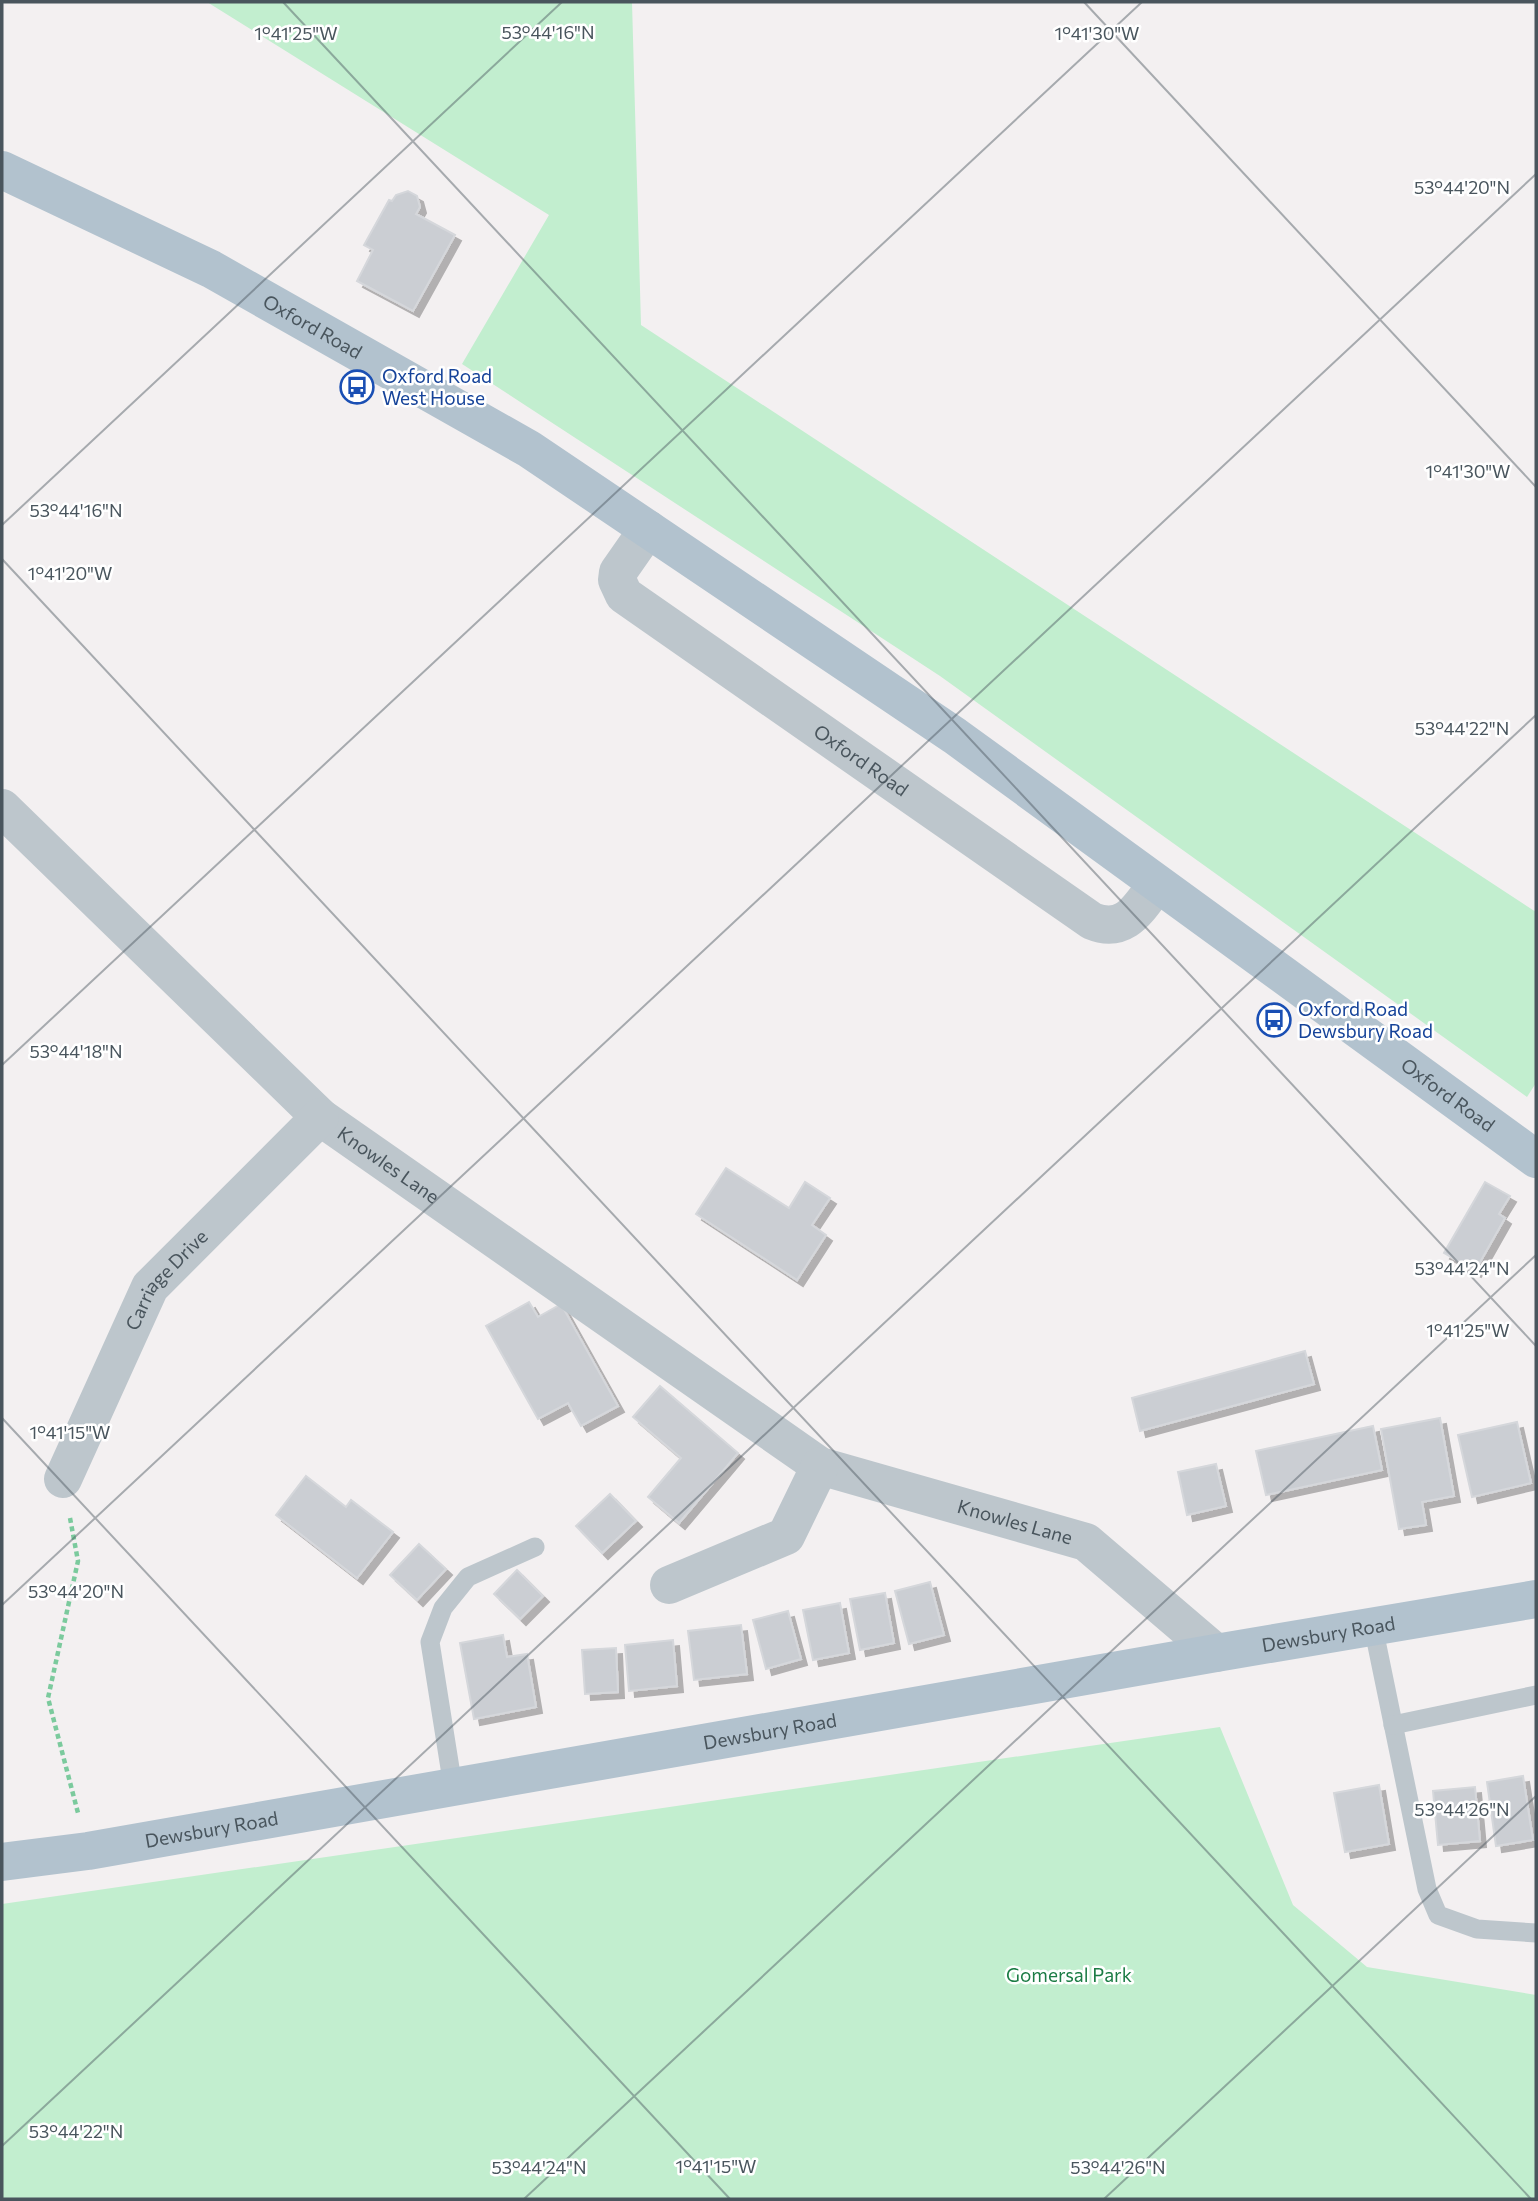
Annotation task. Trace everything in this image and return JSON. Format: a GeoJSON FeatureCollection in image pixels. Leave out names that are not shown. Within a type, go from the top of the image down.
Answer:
{"type":"FeatureCollection","features":[{"type":"Feature","properties":{"kind":"main road","name":"Oxford Road"},"geometry":{"type":"LineString","coordinates":[[2,170],[211,270],[529,449],[955,736],[1536,1159]]}},
{"type":"Feature","properties":{"kind":"main road","name":"Dewsbury Road"},"geometry":{"type":"LineString","coordinates":[[2,1863],[88,1851],[1536,1599]]}},
{"type":"Feature","properties":{"kind":"street","name":"Oxford Road"},"geometry":{"type":"LineString","coordinates":[[648,530],[618,572],[620,588],[629,599],[1092,921],[1102,925],[1122,923],[1130,918],[1157,884]]}},
{"type":"Feature","properties":{"kind":"street","name":"Knowles Lane"},"geometry":{"type":"LineString","coordinates":[[2,808],[320,1116],[820,1466],[1086,1542],[1216,1653]]}},
{"type":"Feature","properties":{"kind":"street","name":"Carriage Drive"},"geometry":{"type":"LineString","coordinates":[[63,1479],[150,1287],[320,1116]]}},
{"type":"Feature","properties":{"kind":"street"},"geometry":{"type":"LineString","coordinates":[[669,1585],[786,1536],[820,1466]]}},
{"type":"Feature","properties":{"kind":"lane"},"geometry":{"type":"LineString","coordinates":[[453,1787],[430,1642],[443,1608],[468,1577],[535,1548]]}},
{"type":"Feature","properties":{"kind":"lane"},"geometry":{"type":"LineString","coordinates":[[1373,1626],[1427,1889],[1438,1915],[1477,1929],[1536,1933]]}},
{"type":"Feature","properties":{"kind":"lane"},"geometry":{"type":"LineString","coordinates":[[1393,1725],[1536,1695]]}},
{"type":"Feature","properties":{"kind":"path"},"geometry":{"type":"LineString","coordinates":[[63,1479],[78,1561],[48,1698],[70,1782]]}},
{"type":"Feature","properties":{"kind":"green space"},"geometry":{"type":"Polygon","coordinates":[[[207,2],[632,2],[641,325],[1536,912],[1536,1083],[1527,1097],[940,676],[462,364],[549,215],[207,2]]]}},
{"type":"Feature","properties":{"kind":"green space","name":"Gomersal Park"},"geometry":{"type":"Polygon","coordinates":[[[1220,1727],[1293,1905],[1367,1967],[1536,1995],[1536,2199],[2,2199],[2,1904],[1220,1727]]]}},
{"type":"Feature","properties":{"kind":"building"},"geometry":{"type":"Polygon","coordinates":[[[408,191],[417,196],[420,207],[416,214],[455,235],[413,311],[357,281],[373,250],[364,245],[389,200],[392,201],[396,195],[408,191]]]}},
{"type":"Feature","properties":{"kind":"building"},"geometry":{"type":"Polygon","coordinates":[[[726,1168],[789,1208],[805,1182],[830,1198],[812,1225],[826,1235],[797,1280],[696,1214],[726,1168]]]}},
{"type":"Feature","properties":{"kind":"building"},"geometry":{"type":"Polygon","coordinates":[[[1485,1182],[1510,1196],[1499,1214],[1505,1218],[1475,1271],[1444,1253],[1485,1182]]]}},
{"type":"Feature","properties":{"kind":"building"},"geometry":{"type":"Polygon","coordinates":[[[529,1302],[538,1317],[561,1304],[618,1406],[581,1426],[568,1403],[538,1419],[486,1326],[529,1302]]]}},
{"type":"Feature","properties":{"kind":"building"},"geometry":{"type":"Polygon","coordinates":[[[1305,1351],[1314,1384],[1140,1431],[1132,1398],[1305,1351]]]}},
{"type":"Feature","properties":{"kind":"building"},"geometry":{"type":"Polygon","coordinates":[[[660,1386],[738,1453],[679,1523],[648,1497],[681,1458],[633,1417],[660,1386]]]}},
{"type":"Feature","properties":{"kind":"building"},"geometry":{"type":"Polygon","coordinates":[[[1440,1418],[1454,1496],[1422,1502],[1426,1525],[1399,1529],[1381,1429],[1440,1418]]]}},
{"type":"Feature","properties":{"kind":"building"},"geometry":{"type":"Polygon","coordinates":[[[1517,1422],[1531,1483],[1472,1497],[1458,1435],[1517,1422]]]}},
{"type":"Feature","properties":{"kind":"building"},"geometry":{"type":"Polygon","coordinates":[[[1373,1426],[1382,1470],[1266,1495],[1256,1451],[1373,1426]]]}},
{"type":"Feature","properties":{"kind":"building"},"geometry":{"type":"Polygon","coordinates":[[[1216,1464],[1226,1506],[1187,1515],[1178,1472],[1216,1464]]]}},
{"type":"Feature","properties":{"kind":"building"},"geometry":{"type":"Polygon","coordinates":[[[306,1476],[346,1507],[351,1500],[393,1532],[357,1578],[276,1515],[306,1476]]]}},
{"type":"Feature","properties":{"kind":"building"},"geometry":{"type":"Polygon","coordinates":[[[610,1494],[636,1521],[602,1553],[576,1526],[610,1494]]]}},
{"type":"Feature","properties":{"kind":"building"},"geometry":{"type":"Polygon","coordinates":[[[419,1544],[446,1569],[417,1600],[390,1575],[419,1544]]]}},
{"type":"Feature","properties":{"kind":"building"},"geometry":{"type":"Polygon","coordinates":[[[517,1570],[543,1596],[520,1619],[494,1594],[517,1570]]]}},
{"type":"Feature","properties":{"kind":"building"},"geometry":{"type":"Polygon","coordinates":[[[930,1582],[944,1635],[909,1644],[895,1591],[930,1582]]]}},
{"type":"Feature","properties":{"kind":"building"},"geometry":{"type":"Polygon","coordinates":[[[885,1593],[894,1643],[860,1650],[850,1599],[885,1593]]]}},
{"type":"Feature","properties":{"kind":"building"},"geometry":{"type":"Polygon","coordinates":[[[840,1603],[849,1653],[813,1660],[803,1610],[840,1603]]]}},
{"type":"Feature","properties":{"kind":"building"},"geometry":{"type":"Polygon","coordinates":[[[788,1611],[801,1659],[766,1669],[753,1620],[788,1611]]]}},
{"type":"Feature","properties":{"kind":"building"},"geometry":{"type":"Polygon","coordinates":[[[741,1625],[747,1674],[694,1680],[688,1631],[741,1625]]]}},
{"type":"Feature","properties":{"kind":"building"},"geometry":{"type":"Polygon","coordinates":[[[503,1635],[507,1657],[527,1654],[536,1707],[474,1719],[460,1643],[503,1635]]]}},
{"type":"Feature","properties":{"kind":"building"},"geometry":{"type":"Polygon","coordinates":[[[673,1640],[677,1686],[629,1691],[625,1645],[673,1640]]]}},
{"type":"Feature","properties":{"kind":"building"},"geometry":{"type":"Polygon","coordinates":[[[616,1648],[618,1692],[585,1694],[582,1650],[616,1648]]]}},
{"type":"Feature","properties":{"kind":"building"},"geometry":{"type":"Polygon","coordinates":[[[1523,1776],[1533,1840],[1496,1846],[1487,1782],[1523,1776]]]}},
{"type":"Feature","properties":{"kind":"building"},"geometry":{"type":"Polygon","coordinates":[[[1379,1785],[1389,1844],[1345,1852],[1334,1793],[1379,1785]]]}},
{"type":"Feature","properties":{"kind":"building"},"geometry":{"type":"Polygon","coordinates":[[[1475,1787],[1480,1841],[1438,1845],[1433,1791],[1475,1787]]]}},
{"type":"Feature","properties":{"kind":"place","name":"Oxford Road West House"},"geometry":{"type":"Point","coordinates":[357,387]}},
{"type":"Feature","properties":{"kind":"place","name":"Oxford Road Dewsbury Road"},"geometry":{"type":"Point","coordinates":[1274,1020]}}]}
